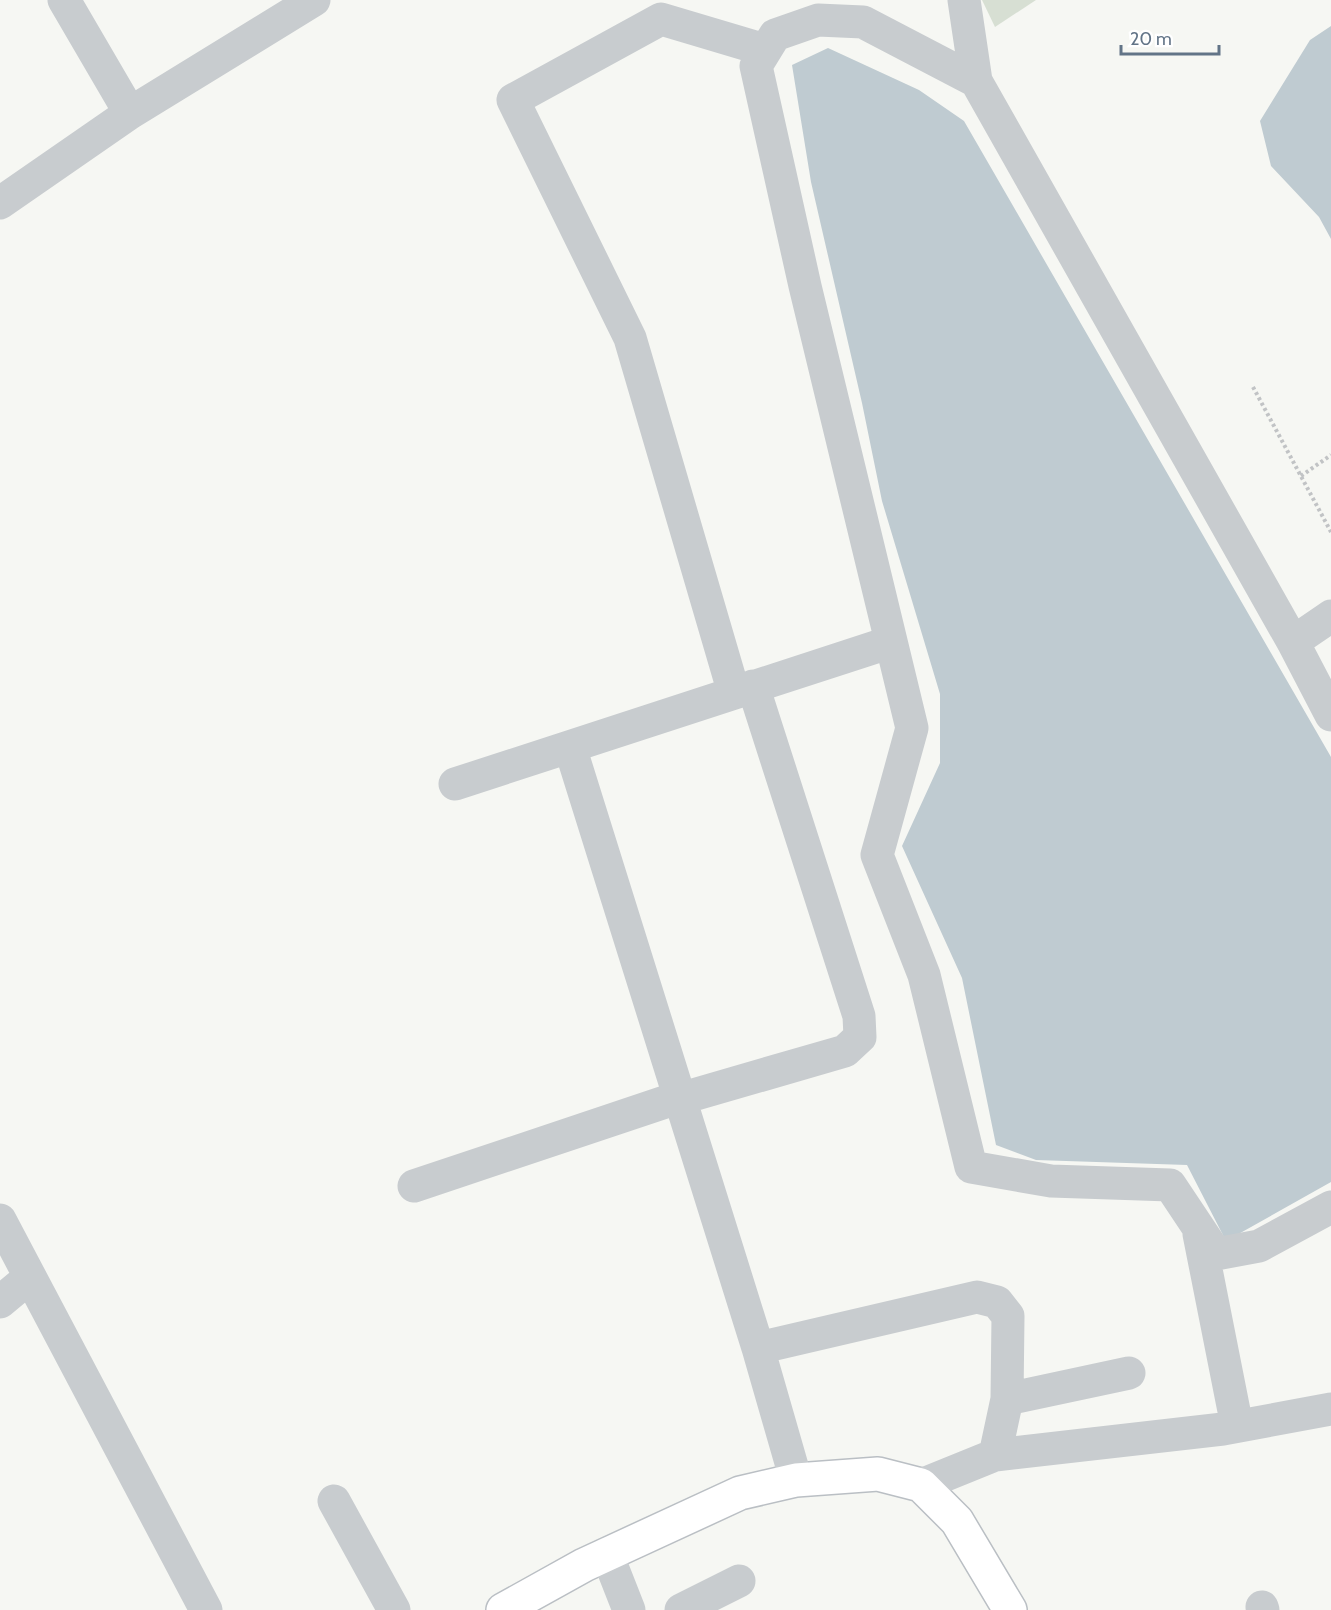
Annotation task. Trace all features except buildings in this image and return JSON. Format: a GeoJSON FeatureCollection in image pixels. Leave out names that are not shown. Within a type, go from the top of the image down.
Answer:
{"type":"FeatureCollection","features":[{"type":"Feature","properties":{"kind":"street"},"geometry":{"type":"LineString","coordinates":[[64,0],[130,113]]}},
{"type":"Feature","properties":{"kind":"street"},"geometry":{"type":"LineString","coordinates":[[964,0],[976,81],[1293,642],[1331,716]]}},
{"type":"Feature","properties":{"kind":"street"},"geometry":{"type":"LineString","coordinates":[[0,203],[130,113],[307,2]]}},
{"type":"Feature","properties":{"kind":"street"},"geometry":{"type":"LineString","coordinates":[[414,1186],[680,1096],[693,1095],[845,1051],[860,1037],[859,1016],[743,690],[630,338],[513,100],[661,19],[765,50]]}},
{"type":"Feature","properties":{"kind":"street"},"geometry":{"type":"LineString","coordinates":[[976,81],[863,22],[818,20],[775,35],[756,66],[805,286],[912,728],[878,855],[924,975],[970,1167],[1051,1181],[1170,1185],[1216,1254],[1259,1246],[1331,1207]]}},
{"type":"Feature","properties":{"kind":"street"},"geometry":{"type":"LineString","coordinates":[[1293,642],[1331,616]]}},
{"type":"Feature","properties":{"kind":"street"},"geometry":{"type":"LineString","coordinates":[[455,784],[891,642]]}},
{"type":"Feature","properties":{"kind":"street"},"geometry":{"type":"LineString","coordinates":[[570,747],[758,1348],[796,1480]]}},
{"type":"Feature","properties":{"kind":"street"},"geometry":{"type":"LineString","coordinates":[[0,1220],[206,1610]]}},
{"type":"Feature","properties":{"kind":"street"},"geometry":{"type":"LineString","coordinates":[[1198,1228],[1237,1426]]}},
{"type":"Feature","properties":{"kind":"street"},"geometry":{"type":"LineString","coordinates":[[0,1302],[30,1277]]}},
{"type":"Feature","properties":{"kind":"street"},"geometry":{"type":"LineString","coordinates":[[758,1348],[977,1298],[997,1302],[1008,1316],[1007,1399],[995,1455]]}},
{"type":"Feature","properties":{"kind":"street"},"geometry":{"type":"LineString","coordinates":[[1007,1399],[1129,1373]]}},
{"type":"Feature","properties":{"kind":"street"},"geometry":{"type":"LineString","coordinates":[[921,1485],[995,1455],[1237,1426],[1331,1408]]}},
{"type":"Feature","properties":{"kind":"street"},"geometry":{"type":"LineString","coordinates":[[503,1610],[584,1565],[740,1493],[796,1480],[878,1474],[921,1485],[957,1521],[1006,1607]]}},
{"type":"Feature","properties":{"kind":"street"},"geometry":{"type":"LineString","coordinates":[[334,1501],[394,1610]]}},
{"type":"Feature","properties":{"kind":"street"},"geometry":{"type":"LineString","coordinates":[[607,1554],[629,1610]]}},
{"type":"Feature","properties":{"kind":"street"},"geometry":{"type":"LineString","coordinates":[[681,1610],[739,1581]]}},
{"type":"Feature","properties":{"kind":"path"},"geometry":{"type":"LineString","coordinates":[[1253,387],[1331,532]]}},
{"type":"Feature","properties":{"kind":"path"},"geometry":{"type":"LineString","coordinates":[[1301,476],[1331,455]]}},
{"type":"Feature","properties":{"kind":"shaded area"},"geometry":{"type":"Polygon","coordinates":[[[982,0],[1036,0],[995,27],[982,0]]]}},
{"type":"Feature","properties":{"kind":"shaded area"},"geometry":{"type":"Polygon","coordinates":[[[1331,26],[1331,239],[1319,217],[1271,166],[1260,121],[1310,40],[1331,26]]]}},
{"type":"Feature","properties":{"kind":"shaded area"},"geometry":{"type":"Polygon","coordinates":[[[828,48],[919,90],[964,121],[1331,757],[1331,1182],[1226,1241],[1187,1165],[1036,1160],[996,1145],[962,978],[902,846],[940,763],[940,694],[882,501],[811,182],[792,65],[828,48]]]}}]}
